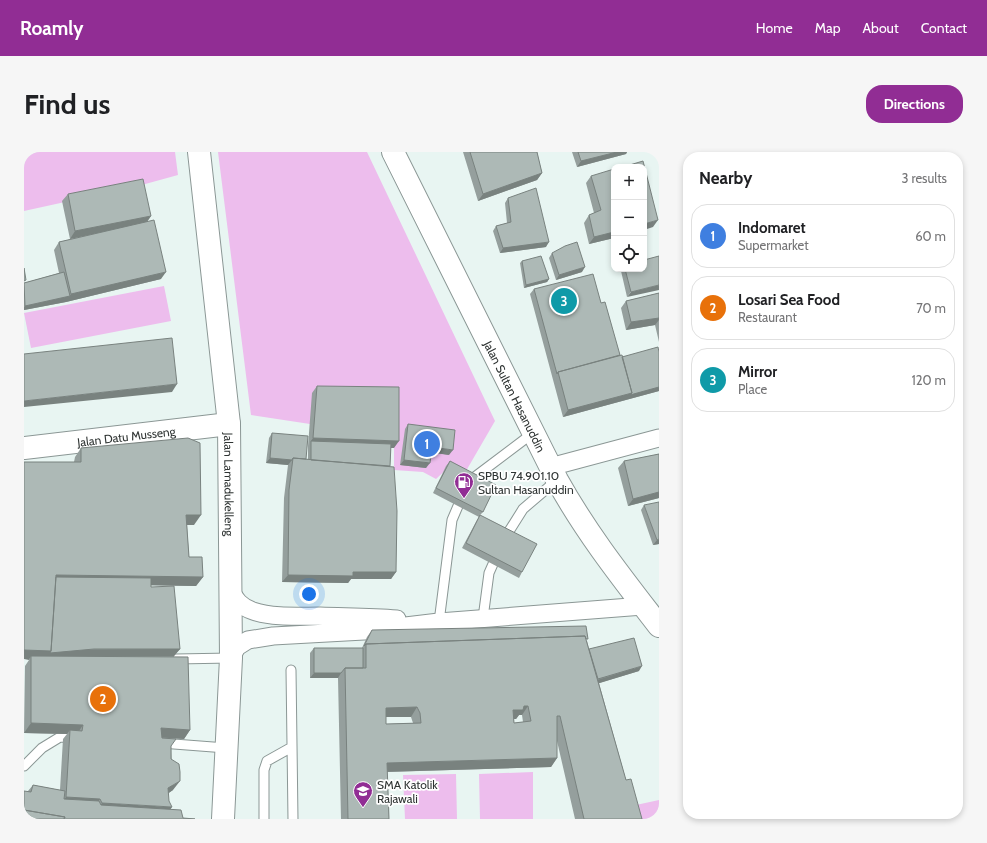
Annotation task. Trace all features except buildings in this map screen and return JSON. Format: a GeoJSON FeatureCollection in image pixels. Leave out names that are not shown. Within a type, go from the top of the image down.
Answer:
{"type":"FeatureCollection","features":[{"type":"Feature","properties":{"kind":"street","name":"Jalan Lamadukelleng"},"geometry":{"type":"LineString","coordinates":[[199,152],[229,424],[231,658],[223,819]]}},
{"type":"Feature","properties":{"kind":"street","name":"Jalan Sultan Hasanuddin"},"geometry":{"type":"LineString","coordinates":[[393,152],[554,474],[580,520],[614,569],[659,626]]}},
{"type":"Feature","properties":{"kind":"street","name":"Jalan Datu Musseng"},"geometry":{"type":"LineString","coordinates":[[24,448],[229,424]]}},
{"type":"Feature","properties":{"kind":"street"},"geometry":{"type":"LineString","coordinates":[[554,474],[659,438]]}},
{"type":"Feature","properties":{"kind":"street"},"geometry":{"type":"LineString","coordinates":[[230,588],[233,597],[237,602],[253,611],[261,613],[290,616],[363,617],[439,622]]}},
{"type":"Feature","properties":{"kind":"street"},"geometry":{"type":"LineString","coordinates":[[231,658],[237,647],[248,640],[273,636],[364,630],[483,618],[643,606]]}},
{"type":"Feature","properties":{"kind":"lane"},"geometry":{"type":"LineString","coordinates":[[472,479],[533,433]]}},
{"type":"Feature","properties":{"kind":"lane"},"geometry":{"type":"LineString","coordinates":[[506,536],[523,509],[554,474]]}},
{"type":"Feature","properties":{"kind":"lane"},"geometry":{"type":"LineString","coordinates":[[439,622],[452,520],[458,506]]}},
{"type":"Feature","properties":{"kind":"lane"},"geometry":{"type":"LineString","coordinates":[[483,618],[488,573],[493,564]]}},
{"type":"Feature","properties":{"kind":"lane"},"geometry":{"type":"LineString","coordinates":[[167,660],[231,658]]}},
{"type":"Feature","properties":{"kind":"lane"},"geometry":{"type":"LineString","coordinates":[[291,670],[292,819]]}},
{"type":"Feature","properties":{"kind":"lane"},"geometry":{"type":"LineString","coordinates":[[24,766],[42,748],[60,737],[84,738]]}},
{"type":"Feature","properties":{"kind":"lane"},"geometry":{"type":"LineString","coordinates":[[156,743],[226,748]]}},
{"type":"Feature","properties":{"kind":"lane"},"geometry":{"type":"LineString","coordinates":[[264,819],[264,770],[267,761],[292,747]]}},
{"type":"Feature","properties":{"kind":"shaded area"},"geometry":{"type":"Polygon","coordinates":[[[24,152],[175,152],[178,175],[138,186],[24,211],[24,152]]]}},
{"type":"Feature","properties":{"kind":"shaded area"},"geometry":{"type":"Polygon","coordinates":[[[218,152],[367,152],[495,421],[466,471],[451,465],[436,479],[423,472],[394,470],[394,395],[310,424],[251,415],[218,152]]]}},
{"type":"Feature","properties":{"kind":"shaded area"},"geometry":{"type":"Polygon","coordinates":[[[164,286],[171,321],[31,348],[24,313],[164,286]]]}},
{"type":"Feature","properties":{"kind":"shaded area"},"geometry":{"type":"Polygon","coordinates":[[[533,772],[533,819],[480,819],[479,774],[533,772]]]}},
{"type":"Feature","properties":{"kind":"shaded area"},"geometry":{"type":"Polygon","coordinates":[[[456,774],[457,819],[405,819],[403,775],[456,774]]]}},
{"type":"Feature","properties":{"kind":"shaded area"},"geometry":{"type":"Polygon","coordinates":[[[659,800],[659,819],[639,819],[636,805],[659,800]]]}},
{"type":"Feature","properties":{"kind":"place","name":"Mirror"},"geometry":{"type":"Point","coordinates":[564,301]}},
{"type":"Feature","properties":{"kind":"place","name":"Indomaret"},"geometry":{"type":"Point","coordinates":[427,444]}},
{"type":"Feature","properties":{"kind":"place","name":"SPBU 74.901.10 Sultan Hasanuddin"},"geometry":{"type":"Point","coordinates":[464,499]}},
{"type":"Feature","properties":{"kind":"place","name":"Losari Sea Food"},"geometry":{"type":"Point","coordinates":[103,699]}},
{"type":"Feature","properties":{"kind":"place","name":"SMA Katolik Rajawali"},"geometry":{"type":"Point","coordinates":[363,808]}}]}
